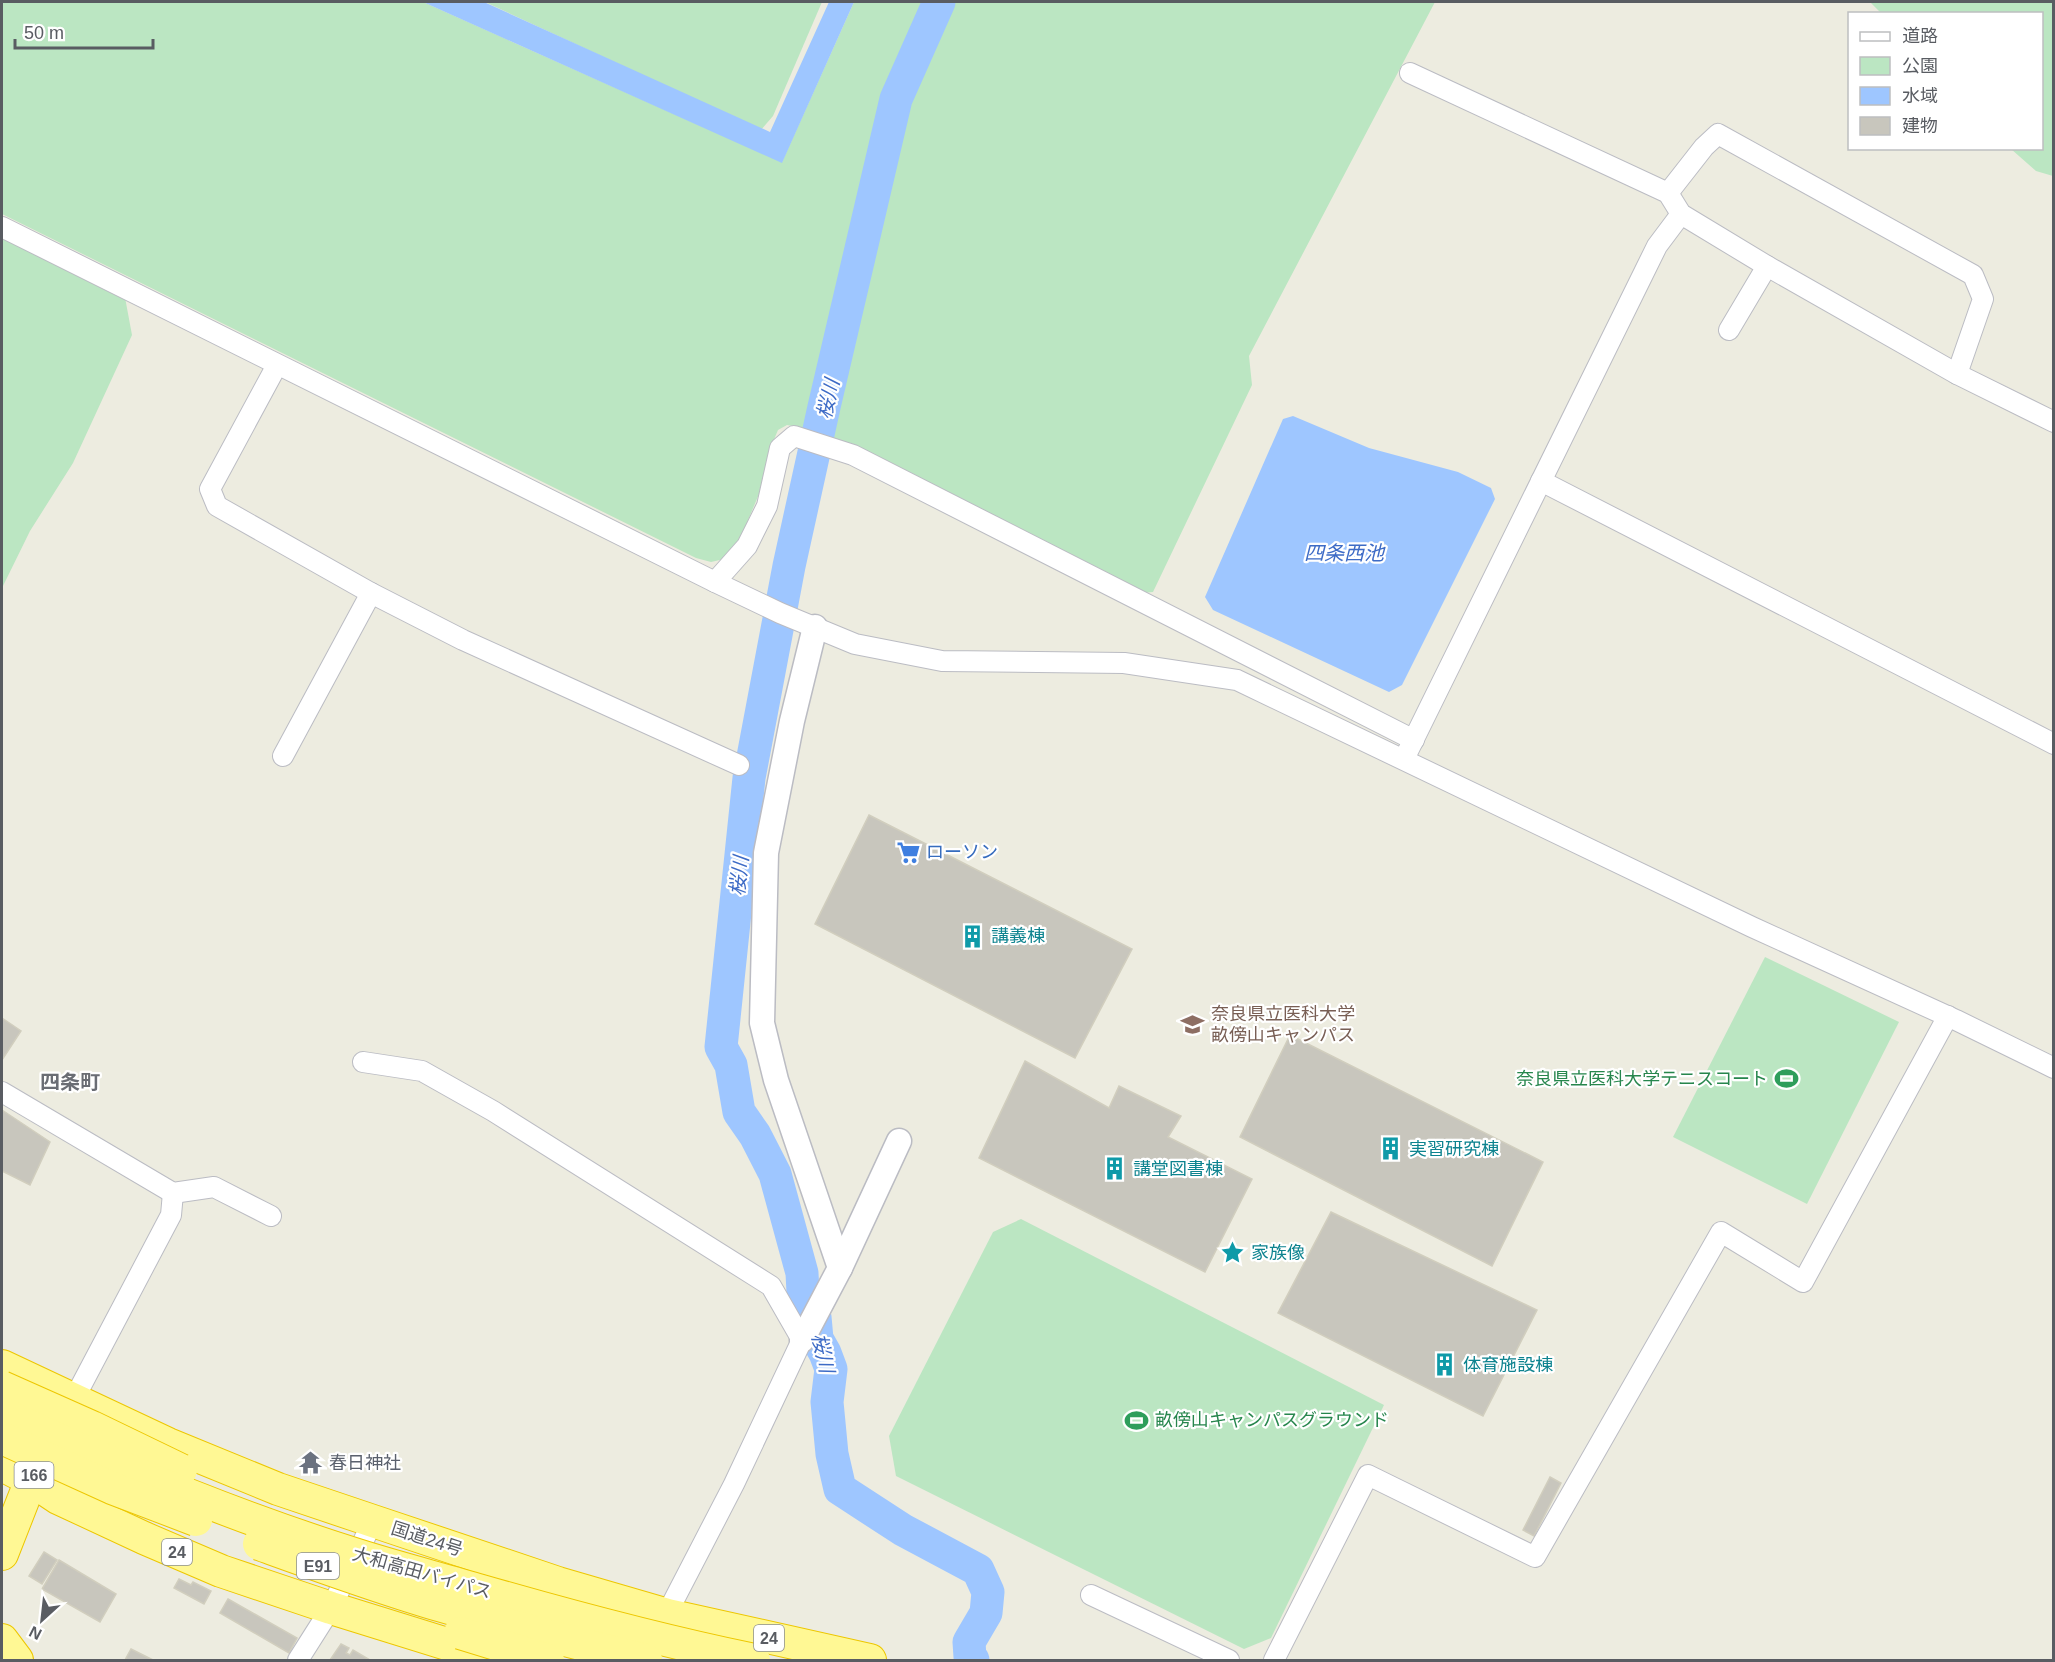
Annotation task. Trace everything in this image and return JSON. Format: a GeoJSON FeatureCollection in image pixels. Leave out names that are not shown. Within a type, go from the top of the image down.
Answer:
{"type":"FeatureCollection","features":[{"type":"Feature","properties":{"kind":"highway","name":"国道24号"},"geometry":{"type":"LineString","coordinates":[[2,1366],[190,1453],[278,1489],[558,1583],[668,1615],[870,1660]]}},
{"type":"Feature","properties":{"kind":"highway"},"geometry":{"type":"LineString","coordinates":[[2,1387],[195,1477],[308,1521],[436,1563],[601,1625]]}},
{"type":"Feature","properties":{"kind":"highway","name":"166"},"geometry":{"type":"LineString","coordinates":[[2,1554],[31,1480],[74,1399]]}},
{"type":"Feature","properties":{"kind":"highway","name":"大和高田バイパス"},"geometry":{"type":"LineString","coordinates":[[2,1413],[164,1485],[351,1553],[601,1625],[754,1660]]}},
{"type":"Feature","properties":{"kind":"highway","name":"大和高田バイパス"},"geometry":{"type":"LineString","coordinates":[[2,1438],[112,1488],[342,1574],[557,1639],[646,1660]]}},
{"type":"Feature","properties":{"kind":"highway"},"geometry":{"type":"LineString","coordinates":[[2,1465],[31,1480],[63,1490],[153,1528],[238,1560],[322,1597],[499,1660]]}},
{"type":"Feature","properties":{"kind":"highway"},"geometry":{"type":"LineString","coordinates":[[322,1597],[548,1660]]}},
{"type":"Feature","properties":{"kind":"highway"},"geometry":{"type":"LineString","coordinates":[[2,1640],[17,1660]]}},
{"type":"Feature","properties":{"kind":"street"},"geometry":{"type":"LineString","coordinates":[[1410,73],[1668,193],[1681,214],[1767,266],[1957,374],[2054,422]]}},
{"type":"Feature","properties":{"kind":"street"},"geometry":{"type":"LineString","coordinates":[[1668,193],[1704,147],[1718,134],[1973,276],[1983,298],[1957,374]]}},
{"type":"Feature","properties":{"kind":"street"},"geometry":{"type":"LineString","coordinates":[[1404,759],[1657,246],[1681,214]]}},
{"type":"Feature","properties":{"kind":"street"},"geometry":{"type":"LineString","coordinates":[[2,227],[715,582],[855,644],[942,661],[1124,663],[1237,680],[1752,927],[1948,1016],[2054,1068]]}},
{"type":"Feature","properties":{"kind":"street"},"geometry":{"type":"LineString","coordinates":[[1729,330],[1767,266]]}},
{"type":"Feature","properties":{"kind":"street"},"geometry":{"type":"LineString","coordinates":[[277,365],[210,489],[217,506],[370,593],[463,640],[739,765]]}},
{"type":"Feature","properties":{"kind":"street"},"geometry":{"type":"LineString","coordinates":[[715,582],[747,546],[767,506],[780,448],[794,436],[853,455],[1414,740]]}},
{"type":"Feature","properties":{"kind":"street"},"geometry":{"type":"LineString","coordinates":[[1541,481],[2054,744]]}},
{"type":"Feature","properties":{"kind":"street"},"geometry":{"type":"LineString","coordinates":[[283,756],[370,593]]}},
{"type":"Feature","properties":{"kind":"street"},"geometry":{"type":"LineString","coordinates":[[815,627],[792,722],[766,853],[762,1023],[776,1080],[840,1268]]}},
{"type":"Feature","properties":{"kind":"street"},"geometry":{"type":"LineString","coordinates":[[1274,1660],[1368,1475],[1535,1557],[1721,1232],[1803,1282],[1948,1016]]}},
{"type":"Feature","properties":{"kind":"street"},"geometry":{"type":"LineString","coordinates":[[363,1062],[422,1071],[493,1110],[771,1286],[802,1340]]}},
{"type":"Feature","properties":{"kind":"street"},"geometry":{"type":"LineString","coordinates":[[2,1092],[172,1193],[214,1187],[271,1216]]}},
{"type":"Feature","properties":{"kind":"street"},"geometry":{"type":"LineString","coordinates":[[638,1660],[668,1615],[734,1484],[802,1340],[840,1268],[899,1141]]}},
{"type":"Feature","properties":{"kind":"street"},"geometry":{"type":"LineString","coordinates":[[74,1399],[171,1215],[172,1193]]}},
{"type":"Feature","properties":{"kind":"street"},"geometry":{"type":"LineString","coordinates":[[298,1660],[322,1597],[373,1521]]}},
{"type":"Feature","properties":{"kind":"street"},"geometry":{"type":"LineString","coordinates":[[1091,1595],[1229,1660]]}},
{"type":"Feature","properties":{"kind":"green space"},"geometry":{"type":"Polygon","coordinates":[[[2,2],[423,2],[782,162],[854,2],[1435,2],[1249,356],[1252,385],[1153,592],[1142,593],[854,447],[787,425],[778,430],[770,449],[759,494],[734,548],[724,559],[711,562],[696,558],[2,214],[2,2]]]}},
{"type":"Feature","properties":{"kind":"green space"},"geometry":{"type":"Polygon","coordinates":[[[485,2],[822,2],[773,116],[761,130],[485,2]]]}},
{"type":"Feature","properties":{"kind":"green space"},"geometry":{"type":"Polygon","coordinates":[[[1870,2],[2053,2],[2053,176],[2036,171],[2012,150],[2043,150],[2043,12],[1880,12],[1870,2]]]}},
{"type":"Feature","properties":{"kind":"green space"},"geometry":{"type":"Polygon","coordinates":[[[2,223],[121,276],[132,335],[73,463],[30,531],[2,588],[2,223]]]}},
{"type":"Feature","properties":{"kind":"green space","name":"奈良県立医科大学テニスコート"},"geometry":{"type":"Polygon","coordinates":[[[1765,957],[1899,1022],[1807,1204],[1673,1137],[1765,957]]]}},
{"type":"Feature","properties":{"kind":"green space","name":"畝傍山キャンパスグラウンド"},"geometry":{"type":"Polygon","coordinates":[[[1021,1219],[1384,1405],[1271,1638],[1244,1649],[896,1476],[889,1436],[993,1232],[1021,1219]]]}},
{"type":"Feature","properties":{"kind":"water"},"geometry":{"type":"Polygon","coordinates":[[[423,2],[484,2],[770,132],[829,2],[854,2],[782,163],[423,2]]]}},
{"type":"Feature","properties":{"kind":"water","name":"四条西池"},"geometry":{"type":"Polygon","coordinates":[[[1293,416],[1369,448],[1458,472],[1491,488],[1495,499],[1402,685],[1389,692],[1213,610],[1205,597],[1283,419],[1293,416]]]}},
{"type":"Feature","properties":{"kind":"building","name":"講義棟"},"geometry":{"type":"Polygon","coordinates":[[[869,815],[1132,949],[1075,1058],[815,924],[869,815]]]}},
{"type":"Feature","properties":{"kind":"building"},"geometry":{"type":"Polygon","coordinates":[[[2,1018],[21,1031],[2,1060],[2,1018]]]}},
{"type":"Feature","properties":{"kind":"building","name":"実習研究棟"},"geometry":{"type":"Polygon","coordinates":[[[1290,1035],[1543,1162],[1492,1266],[1240,1137],[1290,1035]]]}},
{"type":"Feature","properties":{"kind":"building","name":"講堂図書棟"},"geometry":{"type":"Polygon","coordinates":[[[1025,1061],[1109,1108],[1119,1086],[1181,1116],[1168,1137],[1252,1179],[1205,1272],[979,1158],[1025,1061]]]}},
{"type":"Feature","properties":{"kind":"building"},"geometry":{"type":"Polygon","coordinates":[[[2,1110],[50,1142],[30,1185],[2,1171],[2,1110]]]}},
{"type":"Feature","properties":{"kind":"building","name":"体育施設棟"},"geometry":{"type":"Polygon","coordinates":[[[1331,1212],[1537,1310],[1483,1416],[1278,1313],[1331,1212]]]}},
{"type":"Feature","properties":{"kind":"building"},"geometry":{"type":"Polygon","coordinates":[[[1550,1477],[1561,1483],[1534,1536],[1523,1530],[1550,1477]]]}},
{"type":"Feature","properties":{"kind":"building"},"geometry":{"type":"Polygon","coordinates":[[[44,1552],[57,1560],[42,1584],[29,1576],[44,1552]]]}},
{"type":"Feature","properties":{"kind":"building"},"geometry":{"type":"Polygon","coordinates":[[[59,1560],[116,1594],[100,1622],[42,1589],[59,1560]]]}},
{"type":"Feature","properties":{"kind":"building"},"geometry":{"type":"Polygon","coordinates":[[[179,1579],[191,1585],[193,1582],[211,1591],[204,1604],[174,1588],[179,1579]]]}},
{"type":"Feature","properties":{"kind":"building"},"geometry":{"type":"Polygon","coordinates":[[[228,1599],[297,1638],[289,1653],[220,1613],[228,1599]]]}},
{"type":"Feature","properties":{"kind":"building"},"geometry":{"type":"Polygon","coordinates":[[[341,1644],[349,1648],[346,1653],[350,1655],[353,1650],[370,1660],[330,1660],[341,1644]]]}},
{"type":"Feature","properties":{"kind":"building"},"geometry":{"type":"Polygon","coordinates":[[[131,1649],[153,1660],[125,1660],[131,1649]]]}},
{"type":"Feature","properties":{"kind":"waterway","name":"桜川"},"geometry":{"type":"LineString","coordinates":[[939,2],[896,99],[789,566],[749,778],[721,1047],[731,1065],[739,1112],[755,1135],[775,1174],[802,1273],[804,1312],[815,1317],[817,1339],[831,1369],[827,1402],[832,1454],[840,1489],[903,1530],[978,1570],[988,1592],[986,1613],[969,1642],[970,1657],[973,1660]]}},
{"type":"Feature","properties":{"kind":"place","name":"ローソン"},"geometry":{"type":"Point","coordinates":[908,852]}},
{"type":"Feature","properties":{"kind":"place","name":"講義棟"},"geometry":{"type":"Point","coordinates":[973,936]}},
{"type":"Feature","properties":{"kind":"place","name":"奈良県立医科大学 畝傍山キャンパス"},"geometry":{"type":"Point","coordinates":[1193,1024]}},
{"type":"Feature","properties":{"kind":"place","name":"奈良県立医科大学テニスコート"},"geometry":{"type":"Point","coordinates":[1786,1079]}},
{"type":"Feature","properties":{"kind":"place","name":"実習研究棟"},"geometry":{"type":"Point","coordinates":[1391,1149]}},
{"type":"Feature","properties":{"kind":"place","name":"講堂図書棟"},"geometry":{"type":"Point","coordinates":[1115,1169]}},
{"type":"Feature","properties":{"kind":"place","name":"家族像"},"geometry":{"type":"Point","coordinates":[1233,1253]}},
{"type":"Feature","properties":{"kind":"place","name":"体育施設棟"},"geometry":{"type":"Point","coordinates":[1445,1365]}},
{"type":"Feature","properties":{"kind":"place","name":"畝傍山キャンパスグラウンド"},"geometry":{"type":"Point","coordinates":[1137,1420]}},
{"type":"Feature","properties":{"kind":"place","name":"春日神社"},"geometry":{"type":"Point","coordinates":[311,1463]}},
{"type":"Feature","properties":{"kind":"district","name":"四条町"},"geometry":{"type":"Point","coordinates":[70,1082]}}]}
